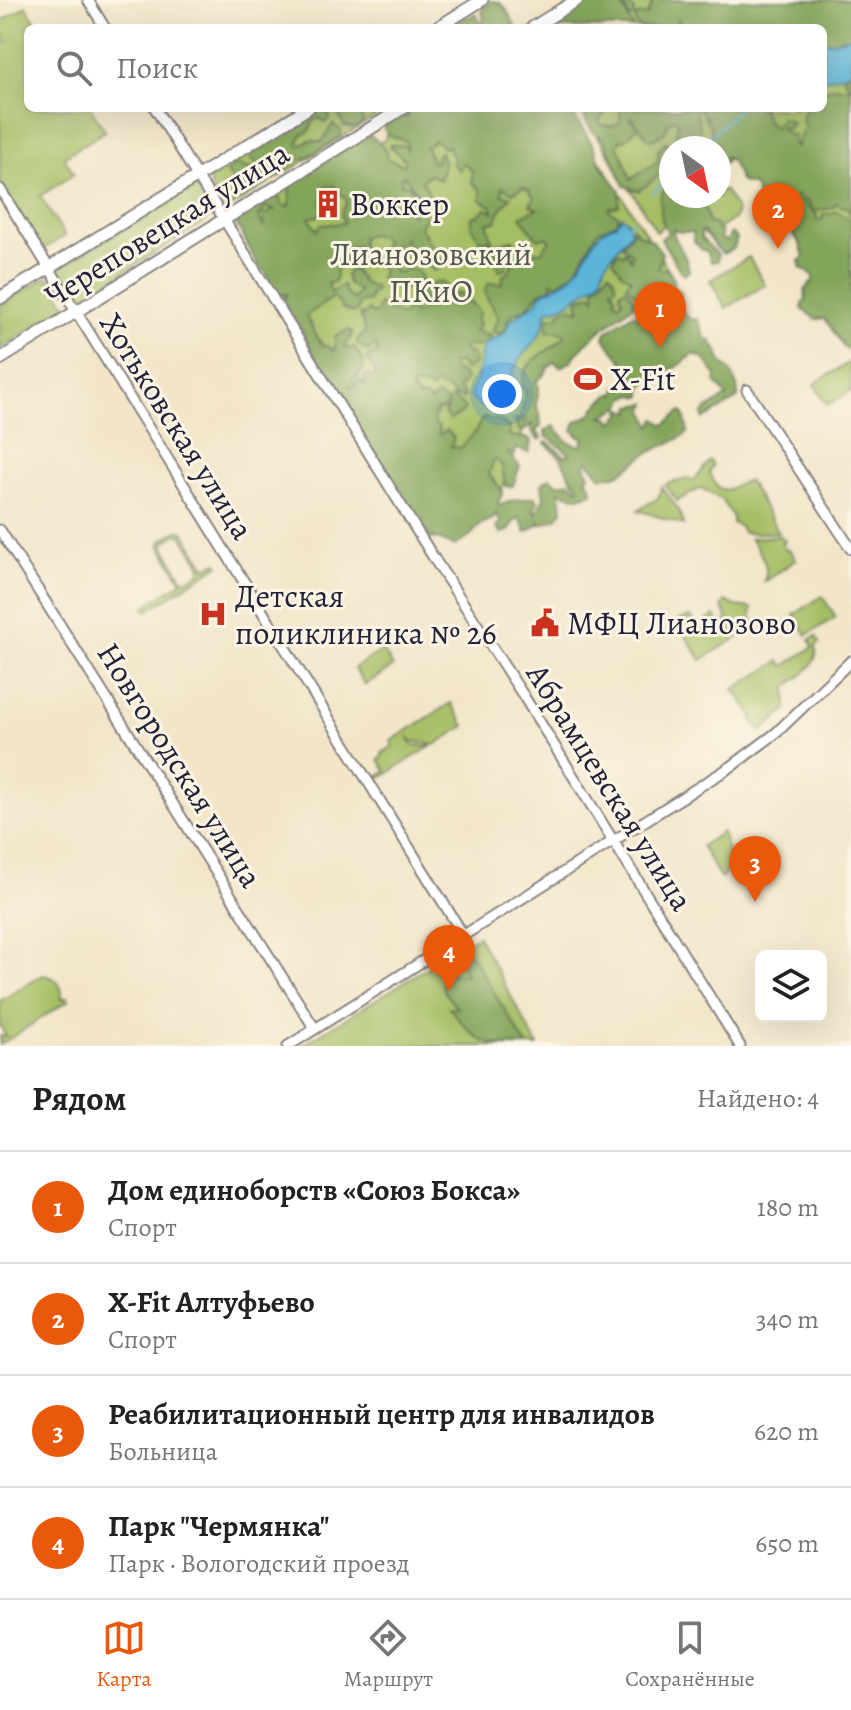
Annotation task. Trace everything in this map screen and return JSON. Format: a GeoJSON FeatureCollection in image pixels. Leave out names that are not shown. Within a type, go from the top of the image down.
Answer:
{"type":"FeatureCollection","features":[{"type":"Feature","properties":{"kind":"main road"},"geometry":{"type":"LineString","coordinates":[[443,24],[482,0]]}},
{"type":"Feature","properties":{"kind":"main road"},"geometry":{"type":"LineString","coordinates":[[538,24],[577,0]]}},
{"type":"Feature","properties":{"kind":"main road","name":"Череповецкая улица"},"geometry":{"type":"LineString","coordinates":[[0,298],[302,112]]}},
{"type":"Feature","properties":{"kind":"main road","name":"Череповецкая улица"},"geometry":{"type":"LineString","coordinates":[[0,359],[397,112]]}},
{"type":"Feature","properties":{"kind":"street"},"geometry":{"type":"LineString","coordinates":[[88,0],[103,24]]}},
{"type":"Feature","properties":{"kind":"street","name":"Абрамцевская улица"},"geometry":{"type":"LineString","coordinates":[[158,112],[740,1046]]}},
{"type":"Feature","properties":{"kind":"street","name":"Хотьковская улица"},"geometry":{"type":"LineString","coordinates":[[0,189],[464,936]]}},
{"type":"Feature","properties":{"kind":"street"},"geometry":{"type":"LineString","coordinates":[[747,390],[851,549]]}},
{"type":"Feature","properties":{"kind":"street","name":"Новгородская улица"},"geometry":{"type":"LineString","coordinates":[[0,530],[315,1029]]}},
{"type":"Feature","properties":{"kind":"street"},"geometry":{"type":"LineString","coordinates":[[288,1046],[759,747],[851,661]]}},
{"type":"Feature","properties":{"kind":"green space"},"geometry":{"type":"Polygon","coordinates":[[[588,0],[851,0],[851,342],[805,252],[741,151],[731,157],[731,136],[659,136],[659,208],[678,208],[657,232],[582,112],[827,112],[827,24],[549,24],[588,0]]]}},
{"type":"Feature","properties":{"kind":"green space"},"geometry":{"type":"Polygon","coordinates":[[[592,0],[635,0],[630,2],[634,18],[630,17],[623,4],[632,24],[553,24],[551,20],[574,3],[583,4],[592,0]]]}},
{"type":"Feature","properties":{"kind":"green space"},"geometry":{"type":"Polygon","coordinates":[[[649,0],[851,0],[851,50],[827,47],[827,24],[680,24],[678,20],[678,24],[637,24],[637,16],[647,15],[652,4],[649,0]]]}},
{"type":"Feature","properties":{"kind":"green space"},"geometry":{"type":"Polygon","coordinates":[[[491,1],[496,2],[504,6],[514,24],[449,24],[476,14],[480,22],[484,22],[482,10],[491,1]]]}},
{"type":"Feature","properties":{"kind":"green space"},"geometry":{"type":"Polygon","coordinates":[[[26,6],[37,24],[24,24],[24,112],[93,112],[105,131],[64,157],[74,174],[40,196],[65,236],[42,250],[0,183],[0,46],[7,41],[0,31],[0,22],[26,6]]]}},
{"type":"Feature","properties":{"kind":"green space"},"geometry":{"type":"Polygon","coordinates":[[[851,70],[851,216],[847,207],[837,203],[832,208],[813,211],[808,202],[797,196],[785,208],[788,213],[776,213],[769,218],[762,209],[754,186],[741,182],[731,160],[731,136],[712,136],[702,112],[764,112],[769,124],[776,127],[781,118],[792,122],[788,129],[781,129],[794,135],[793,144],[797,147],[805,128],[801,117],[805,112],[827,112],[827,89],[850,88],[844,78],[845,73],[851,70]]]}},
{"type":"Feature","properties":{"kind":"green space"},"geometry":{"type":"Polygon","coordinates":[[[311,112],[383,112],[226,209],[213,193],[210,174],[311,112]]]}},
{"type":"Feature","properties":{"kind":"green space"},"geometry":{"type":"Polygon","coordinates":[[[316,112],[329,112],[330,119],[325,123],[320,118],[313,122],[310,131],[301,135],[299,146],[310,140],[322,142],[333,124],[341,130],[341,136],[304,159],[296,159],[277,178],[240,198],[236,184],[226,172],[236,164],[244,168],[253,167],[257,174],[255,180],[261,180],[259,164],[251,159],[251,152],[274,139],[280,131],[291,132],[292,125],[316,112]]]}},
{"type":"Feature","properties":{"kind":"green space"},"geometry":{"type":"Polygon","coordinates":[[[337,112],[357,112],[362,117],[363,123],[355,128],[344,126],[337,112]]]}},
{"type":"Feature","properties":{"kind":"green space","name":"Лианозовский ПКиО"},"geometry":{"type":"Polygon","coordinates":[[[409,112],[572,112],[594,147],[600,164],[620,190],[619,206],[609,208],[619,216],[616,223],[598,231],[575,272],[558,284],[552,282],[552,288],[540,292],[526,309],[514,313],[506,322],[508,326],[498,335],[492,330],[498,318],[485,289],[489,283],[502,284],[503,276],[512,264],[503,260],[506,268],[499,271],[495,257],[496,244],[513,240],[516,248],[541,252],[550,240],[545,237],[538,239],[521,216],[537,209],[530,205],[534,198],[523,187],[513,193],[503,187],[502,194],[511,197],[499,212],[496,222],[487,222],[493,243],[490,243],[488,239],[481,241],[471,227],[472,217],[486,208],[493,212],[491,206],[481,200],[481,191],[472,182],[472,171],[463,163],[459,170],[452,163],[454,158],[449,146],[444,148],[435,140],[426,147],[433,163],[440,152],[444,165],[440,180],[429,174],[422,181],[428,190],[428,197],[420,197],[402,176],[401,183],[409,185],[419,200],[411,204],[409,212],[412,215],[413,209],[419,207],[426,217],[420,227],[443,263],[436,270],[429,266],[417,266],[405,238],[394,247],[396,252],[406,255],[393,272],[416,270],[421,275],[420,281],[429,289],[441,281],[446,286],[434,295],[438,303],[446,290],[455,295],[459,292],[463,304],[465,299],[468,300],[480,313],[477,319],[479,325],[474,331],[479,331],[484,337],[487,333],[490,336],[489,342],[464,348],[472,354],[475,363],[465,370],[459,363],[451,363],[466,380],[458,388],[465,397],[455,397],[436,385],[430,390],[425,386],[412,386],[411,389],[418,397],[425,397],[430,402],[437,396],[448,402],[453,398],[465,408],[450,420],[444,414],[449,405],[444,410],[436,410],[437,414],[433,415],[439,435],[447,430],[454,438],[451,447],[460,448],[484,417],[509,427],[510,436],[531,441],[529,453],[515,448],[515,455],[507,453],[520,466],[513,486],[505,484],[502,466],[494,460],[489,474],[503,492],[499,506],[535,497],[538,501],[534,509],[536,513],[544,498],[542,483],[550,478],[558,484],[569,482],[578,489],[561,458],[545,443],[548,442],[565,456],[570,454],[546,436],[545,431],[554,426],[568,442],[581,446],[584,437],[579,437],[573,430],[576,422],[592,414],[602,400],[616,393],[618,386],[632,378],[631,372],[604,338],[606,332],[633,314],[647,316],[644,310],[659,295],[665,296],[667,291],[664,288],[653,297],[640,298],[626,284],[631,279],[622,273],[613,260],[617,252],[623,254],[625,251],[631,259],[632,254],[622,245],[633,227],[638,234],[652,240],[662,253],[658,269],[666,269],[672,275],[674,288],[681,292],[681,309],[690,319],[698,319],[706,340],[711,341],[721,362],[734,377],[738,397],[704,419],[702,415],[705,411],[727,396],[715,382],[716,376],[704,358],[694,354],[642,387],[642,397],[632,395],[625,398],[622,406],[602,416],[609,417],[613,422],[622,414],[621,409],[631,412],[632,406],[647,403],[645,411],[651,426],[656,419],[665,425],[681,411],[688,432],[685,435],[650,452],[615,475],[600,476],[588,461],[585,465],[589,475],[586,480],[591,485],[592,493],[578,497],[559,492],[563,510],[556,519],[541,524],[539,521],[526,532],[520,518],[514,521],[509,531],[501,533],[496,528],[500,522],[496,513],[493,519],[481,524],[468,538],[454,546],[430,536],[412,515],[360,432],[347,405],[335,391],[283,300],[287,294],[277,294],[269,284],[267,274],[258,266],[235,220],[235,215],[254,203],[264,211],[259,217],[264,227],[264,215],[274,210],[265,207],[263,201],[273,192],[287,207],[290,205],[289,182],[310,174],[316,166],[370,135],[384,148],[387,159],[404,165],[404,159],[389,145],[404,145],[407,149],[407,141],[388,134],[382,121],[400,113],[407,118],[409,112]],[[333,186],[326,187],[321,203],[324,209],[318,216],[309,218],[317,230],[321,225],[344,223],[341,214],[347,201],[333,186]],[[372,234],[362,237],[363,251],[358,246],[351,247],[362,256],[362,262],[356,269],[339,256],[335,257],[335,282],[328,283],[331,293],[343,285],[347,295],[354,299],[359,291],[348,284],[346,275],[353,270],[365,284],[376,290],[369,301],[359,303],[354,313],[343,309],[332,298],[306,316],[322,345],[330,347],[332,351],[335,350],[335,336],[348,330],[352,332],[344,346],[348,349],[354,347],[363,361],[364,370],[353,380],[350,388],[356,387],[355,383],[360,380],[365,385],[365,377],[369,375],[373,378],[376,373],[366,358],[378,353],[375,345],[368,351],[358,345],[357,340],[365,332],[360,314],[365,315],[368,310],[373,314],[379,304],[402,316],[408,309],[415,313],[428,308],[419,296],[396,281],[388,289],[385,288],[380,276],[383,272],[373,260],[385,243],[382,237],[372,234]]]}},
{"type":"Feature","properties":{"kind":"green space","name":"Лианозовский ПКиО"},"geometry":{"type":"Polygon","coordinates":[[[411,112],[570,112],[674,279],[530,372],[526,423],[499,498],[458,537],[430,539],[237,225],[240,217],[365,139],[378,143],[385,139],[389,126],[411,112]]]}},
{"type":"Feature","properties":{"kind":"green space"},"geometry":{"type":"Polygon","coordinates":[[[581,112],[606,112],[599,120],[602,125],[613,126],[620,122],[620,112],[696,112],[698,136],[675,136],[678,122],[674,119],[668,123],[665,133],[650,141],[631,116],[629,118],[637,128],[625,140],[620,140],[617,146],[631,179],[658,161],[659,149],[659,175],[639,191],[624,186],[604,139],[593,132],[581,112]]]}},
{"type":"Feature","properties":{"kind":"green space"},"geometry":{"type":"Polygon","coordinates":[[[195,187],[213,211],[212,217],[80,300],[74,299],[58,273],[59,268],[195,187]]]}},
{"type":"Feature","properties":{"kind":"green space"},"geometry":{"type":"Polygon","coordinates":[[[731,200],[737,210],[735,218],[711,234],[704,234],[688,210],[731,208],[731,200]]]}},
{"type":"Feature","properties":{"kind":"green space"},"geometry":{"type":"Polygon","coordinates":[[[796,201],[802,202],[817,215],[817,221],[822,220],[823,214],[836,211],[851,220],[851,352],[844,347],[825,319],[816,319],[802,309],[806,301],[805,290],[814,279],[812,274],[801,268],[799,261],[804,257],[800,243],[790,231],[794,221],[790,213],[796,201]]]}},
{"type":"Feature","properties":{"kind":"green space"},"geometry":{"type":"Polygon","coordinates":[[[661,208],[704,208],[708,223],[715,224],[721,239],[727,241],[731,233],[737,238],[734,248],[723,254],[703,231],[700,232],[702,239],[718,255],[718,261],[711,262],[707,251],[693,240],[693,232],[673,229],[688,265],[689,271],[685,274],[661,239],[668,233],[661,208]]]}},
{"type":"Feature","properties":{"kind":"green space"},"geometry":{"type":"Polygon","coordinates":[[[749,257],[765,285],[726,308],[710,280],[749,257]]]}},
{"type":"Feature","properties":{"kind":"green space"},"geometry":{"type":"Polygon","coordinates":[[[609,272],[615,279],[616,286],[612,289],[616,295],[615,301],[620,303],[620,292],[626,288],[634,300],[633,305],[590,340],[571,362],[560,367],[555,362],[536,382],[539,387],[536,405],[541,426],[536,431],[542,438],[538,440],[531,430],[532,424],[520,431],[515,421],[524,423],[527,419],[521,418],[526,369],[565,336],[564,333],[547,331],[548,317],[560,316],[559,312],[569,307],[580,310],[578,299],[592,294],[595,298],[595,288],[609,272]]]}},
{"type":"Feature","properties":{"kind":"green space"},"geometry":{"type":"Polygon","coordinates":[[[46,277],[66,305],[0,349],[0,306],[46,277]]]}},
{"type":"Feature","properties":{"kind":"green space"},"geometry":{"type":"Polygon","coordinates":[[[850,362],[851,391],[827,405],[814,384],[850,362]]]}},
{"type":"Feature","properties":{"kind":"green space"},"geometry":{"type":"Polygon","coordinates":[[[710,461],[713,465],[709,473],[718,488],[727,490],[748,480],[779,533],[744,533],[732,523],[733,517],[722,500],[701,488],[677,501],[665,485],[688,478],[691,481],[710,461]]]}},
{"type":"Feature","properties":{"kind":"green space"},"geometry":{"type":"Polygon","coordinates":[[[662,487],[679,511],[684,525],[638,510],[658,498],[662,487]]]}},
{"type":"Feature","properties":{"kind":"green space"},"geometry":{"type":"Polygon","coordinates":[[[179,530],[184,532],[206,568],[217,562],[219,565],[147,611],[144,607],[182,582],[160,545],[163,539],[179,530]],[[177,534],[164,546],[182,578],[188,580],[200,572],[201,566],[182,535],[177,534]]]}},
{"type":"Feature","properties":{"kind":"green space"},"geometry":{"type":"Polygon","coordinates":[[[781,536],[785,541],[782,544],[796,560],[763,583],[765,566],[750,538],[781,536]]]}},
{"type":"Feature","properties":{"kind":"green space"},"geometry":{"type":"Polygon","coordinates":[[[822,596],[836,617],[807,635],[794,615],[822,596]]]}},
{"type":"Feature","properties":{"kind":"green space"},"geometry":{"type":"Polygon","coordinates":[[[725,601],[752,608],[751,617],[757,626],[701,660],[676,621],[691,617],[701,632],[709,627],[706,621],[715,616],[720,624],[728,619],[722,607],[725,601]]]}},
{"type":"Feature","properties":{"kind":"green space"},"geometry":{"type":"Polygon","coordinates":[[[816,636],[820,643],[816,646],[815,659],[787,687],[787,709],[761,732],[734,689],[780,661],[784,666],[813,647],[810,640],[816,636]]]}},
{"type":"Feature","properties":{"kind":"green space"},"geometry":{"type":"Polygon","coordinates":[[[383,650],[393,667],[365,685],[354,668],[383,650]]]}},
{"type":"Feature","properties":{"kind":"green space"},"geometry":{"type":"Polygon","coordinates":[[[451,703],[465,726],[435,745],[412,741],[408,736],[413,745],[430,747],[375,781],[386,771],[379,759],[393,746],[391,741],[451,703]]]}},
{"type":"Feature","properties":{"kind":"green space"},"geometry":{"type":"Polygon","coordinates":[[[722,832],[735,862],[721,879],[701,846],[722,832]]]}},
{"type":"Feature","properties":{"kind":"green space"},"geometry":{"type":"Polygon","coordinates":[[[478,936],[538,1046],[301,1046],[478,936]]]}},
{"type":"Feature","properties":{"kind":"green space"},"geometry":{"type":"Polygon","coordinates":[[[470,953],[527,1046],[499,1045],[482,1040],[449,1007],[457,1008],[444,991],[442,983],[451,974],[466,975],[459,958],[470,953]]]}},
{"type":"Feature","properties":{"kind":"green space"},"geometry":{"type":"Polygon","coordinates":[[[43,975],[55,980],[60,986],[62,999],[67,997],[69,1000],[0,1045],[0,1036],[6,1036],[0,1026],[0,1001],[43,975]]]}},
{"type":"Feature","properties":{"kind":"water"},"geometry":{"type":"Polygon","coordinates":[[[851,37],[851,72],[827,79],[827,42],[851,37]]]}},
{"type":"Feature","properties":{"kind":"water"},"geometry":{"type":"Polygon","coordinates":[[[622,216],[631,231],[606,263],[600,281],[564,306],[546,311],[539,335],[518,361],[514,371],[512,382],[516,395],[512,402],[493,410],[480,406],[470,394],[477,379],[483,345],[505,333],[510,321],[537,302],[541,294],[569,279],[595,239],[622,216]]]}},
{"type":"Feature","properties":{"kind":"waterway"},"geometry":{"type":"LineString","coordinates":[[711,136],[736,112]]}},
{"type":"Feature","properties":{"kind":"waterway"},"geometry":{"type":"LineString","coordinates":[[653,193],[659,187]]}},
{"type":"Feature","properties":{"kind":"waterway"},"geometry":{"type":"LineString","coordinates":[[628,225],[633,221]]}},
{"type":"Feature","properties":{"kind":"place","name":"Воккер"},"geometry":{"type":"Point","coordinates":[328,204]}},
{"type":"Feature","properties":{"kind":"place","name":"X-Fit Алтуфьево"},"geometry":{"type":"Point","coordinates":[778,249]}},
{"type":"Feature","properties":{"kind":"place","name":"Дом единоборств «Союз Бокса»"},"geometry":{"type":"Point","coordinates":[660,348]}},
{"type":"Feature","properties":{"kind":"place","name":"X-Fit"},"geometry":{"type":"Point","coordinates":[588,379]}},
{"type":"Feature","properties":{"kind":"place","name":"Детская поликлиника № 26"},"geometry":{"type":"Point","coordinates":[213,614]}},
{"type":"Feature","properties":{"kind":"place","name":"МФЦ Лианозово"},"geometry":{"type":"Point","coordinates":[545,623]}},
{"type":"Feature","properties":{"kind":"place","name":"Реабилитационный центр для инвалидов"},"geometry":{"type":"Point","coordinates":[755,902]}},
{"type":"Feature","properties":{"kind":"place","name":"Парк \"Чермянка\""},"geometry":{"type":"Point","coordinates":[449,991]}}]}
